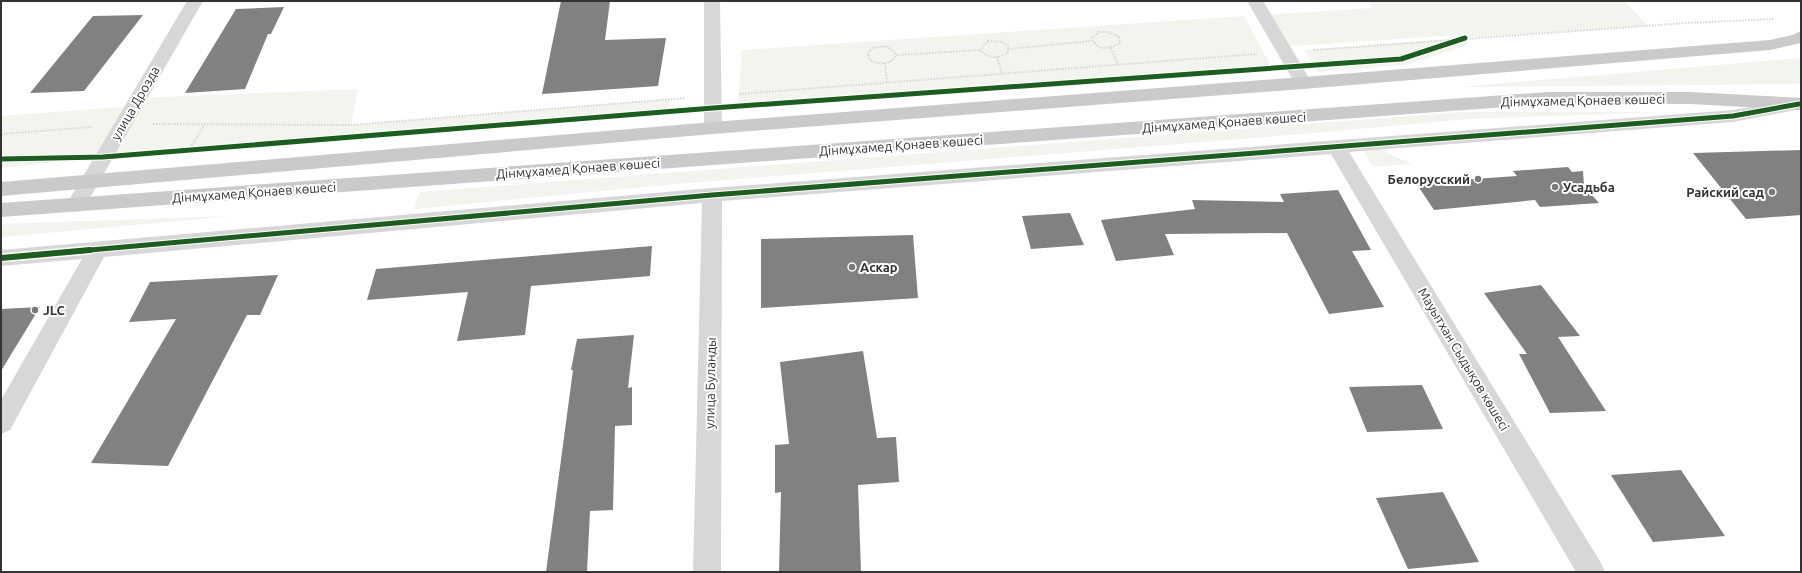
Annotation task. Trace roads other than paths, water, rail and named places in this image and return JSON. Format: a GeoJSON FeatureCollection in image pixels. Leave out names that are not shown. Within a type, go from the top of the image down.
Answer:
{"type":"FeatureCollection","features":[{"type":"Feature","properties":{"kind":"main road"},"geometry":{"type":"LineString","coordinates":[[1770,45],[1798,39],[1801,36]]}},
{"type":"Feature","properties":{"kind":"main road"},"geometry":{"type":"LineString","coordinates":[[1770,45],[1801,50]]}},
{"type":"Feature","properties":{"kind":"main road","name":"Дінмұхамед Қонаев көшесі"},"geometry":{"type":"LineString","coordinates":[[1,189],[88,183],[713,128],[1303,83],[1770,45]]}},
{"type":"Feature","properties":{"kind":"main road","name":"Дінмұхамед Қонаев көшесі"},"geometry":{"type":"LineString","coordinates":[[1,210],[1548,98],[1690,98],[1800,104]]}},
{"type":"Feature","properties":{"kind":"street","name":"улица Дрозда"},"geometry":{"type":"LineString","coordinates":[[76,205],[195,1]]}},
{"type":"Feature","properties":{"kind":"street"},"geometry":{"type":"LineString","coordinates":[[712,1],[713,128]]}},
{"type":"Feature","properties":{"kind":"street"},"geometry":{"type":"LineString","coordinates":[[1255,1],[1303,83]]}},
{"type":"Feature","properties":{"kind":"street"},"geometry":{"type":"LineString","coordinates":[[1,258],[712,194],[1733,116],[1800,104]]}},
{"type":"Feature","properties":{"kind":"street","name":"Мауытхан Сыдықов көшесі"},"geometry":{"type":"LineString","coordinates":[[1336,146],[1591,572]]}},
{"type":"Feature","properties":{"kind":"street","name":"улица Буланды"},"geometry":{"type":"LineString","coordinates":[[708,572],[712,194]]}},
{"type":"Feature","properties":{"kind":"street"},"geometry":{"type":"LineString","coordinates":[[1,423],[98,249]]}},
{"type":"Feature","properties":{"kind":"place","name":"Белорусский"},"geometry":{"type":"Point","coordinates":[1478,179]}},
{"type":"Feature","properties":{"kind":"place","name":"Усадьба"},"geometry":{"type":"Point","coordinates":[1555,187]}},
{"type":"Feature","properties":{"kind":"place","name":"Райский сад"},"geometry":{"type":"Point","coordinates":[1772,192]}},
{"type":"Feature","properties":{"kind":"place","name":"Аскар"},"geometry":{"type":"Point","coordinates":[852,267]}},
{"type":"Feature","properties":{"kind":"place","name":"JLC"},"geometry":{"type":"Point","coordinates":[35,310]}}]}
